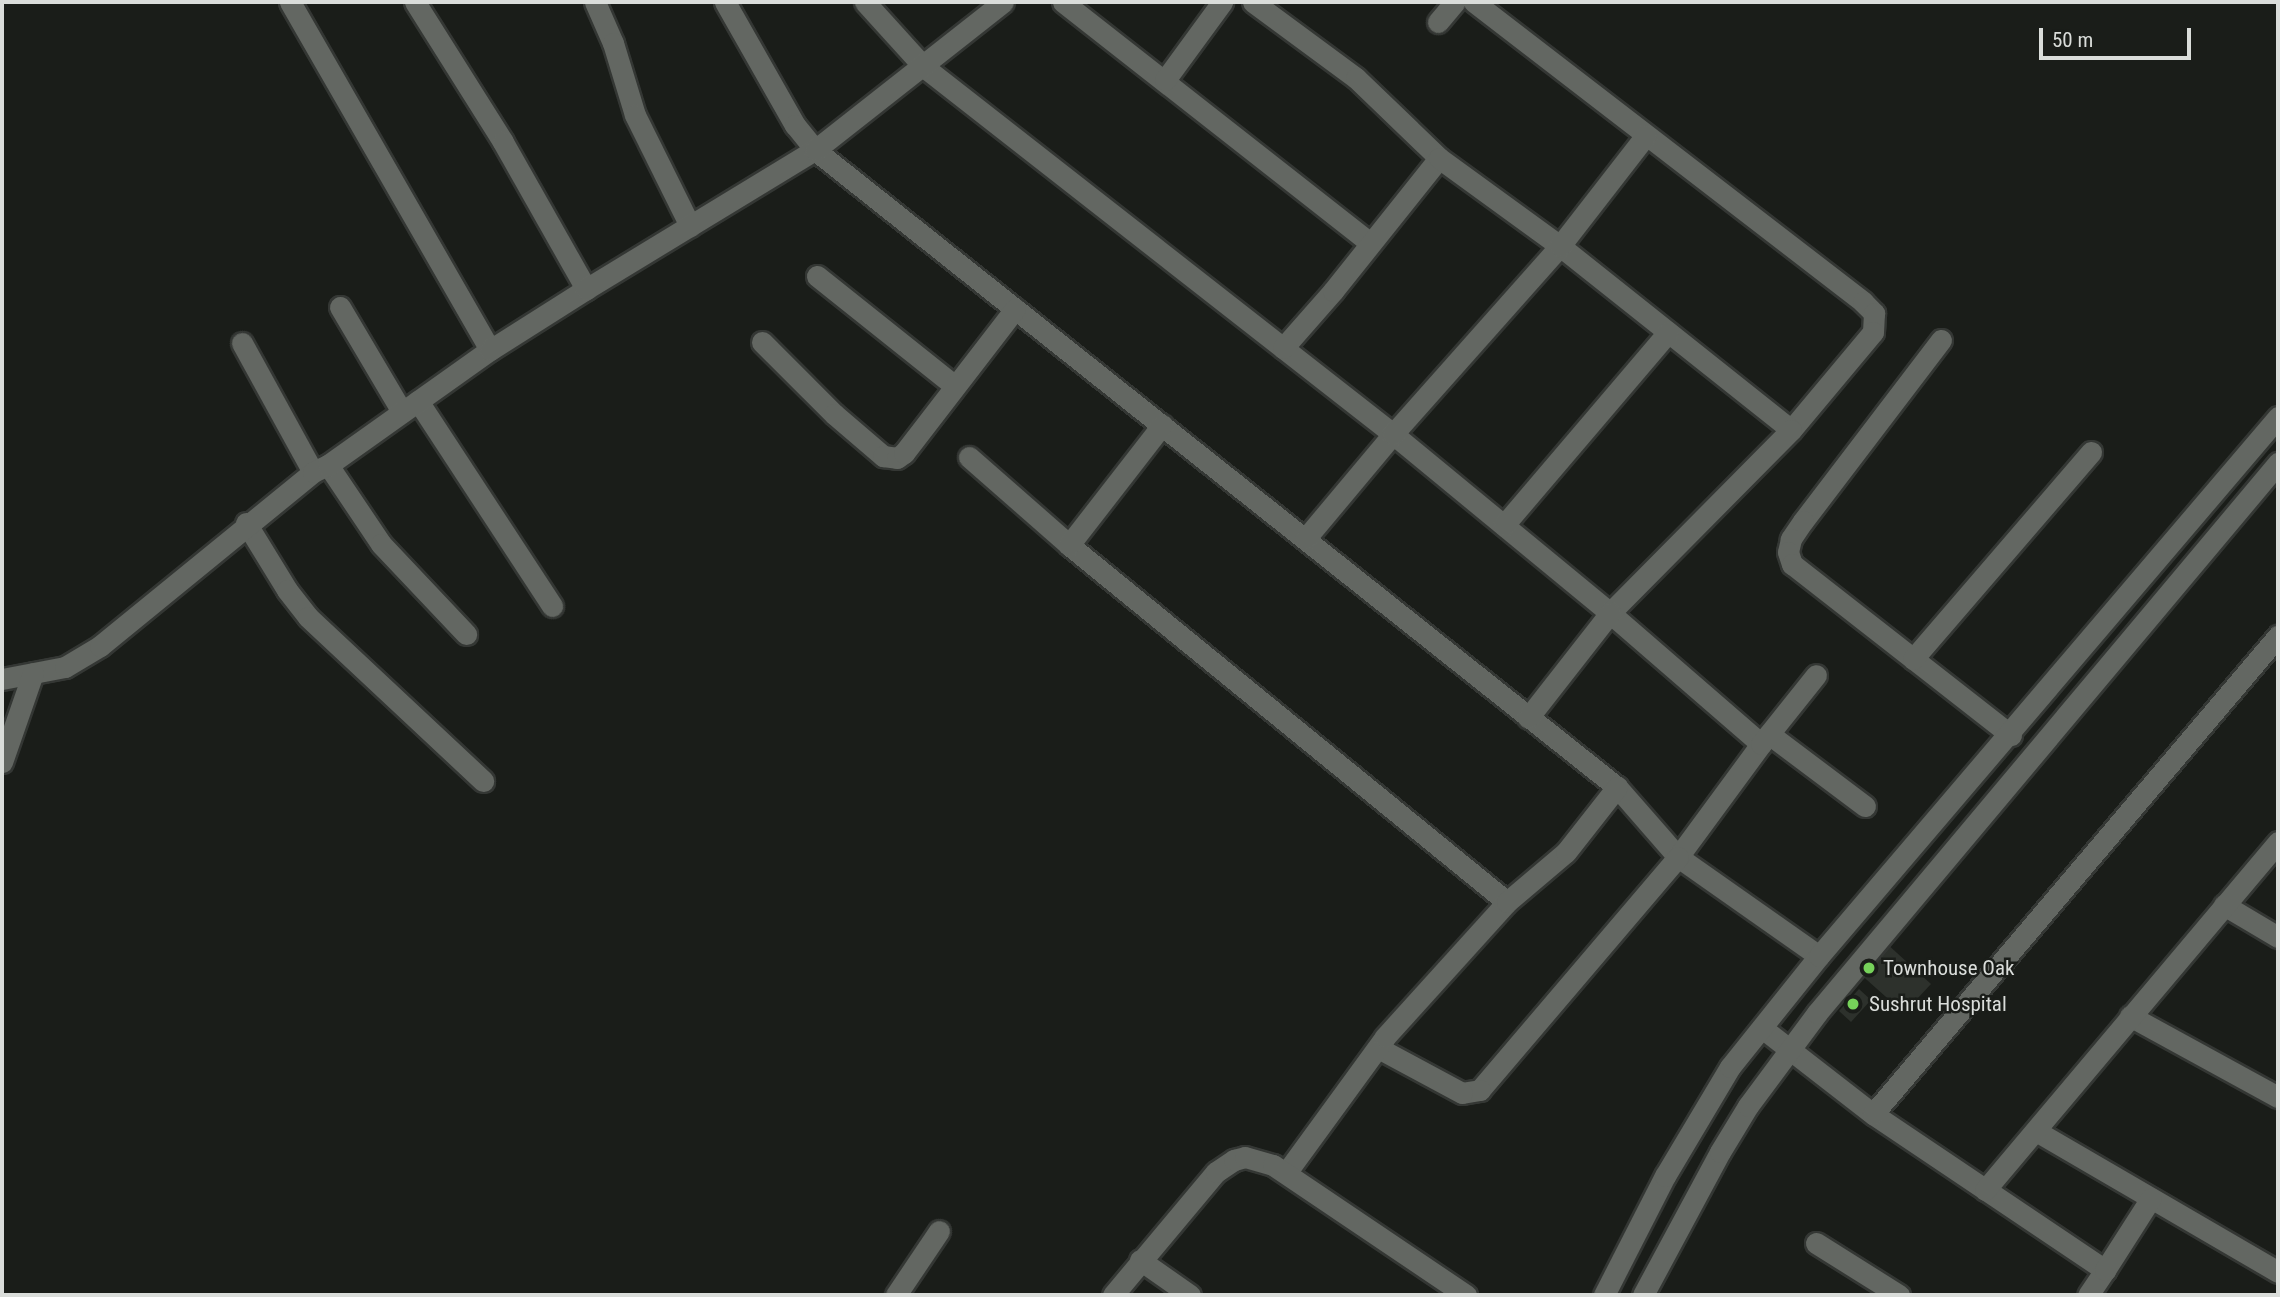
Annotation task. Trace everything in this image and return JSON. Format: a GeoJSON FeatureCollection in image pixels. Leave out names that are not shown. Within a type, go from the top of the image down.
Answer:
{"type":"FeatureCollection","features":[{"type":"Feature","properties":{"kind":"street"},"geometry":{"type":"LineString","coordinates":[[290,2],[490,350]]}},
{"type":"Feature","properties":{"kind":"street"},"geometry":{"type":"LineString","coordinates":[[415,2],[503,142],[586,289]]}},
{"type":"Feature","properties":{"kind":"street"},"geometry":{"type":"LineString","coordinates":[[595,2],[613,43],[635,115],[690,226]]}},
{"type":"Feature","properties":{"kind":"street"},"geometry":{"type":"LineString","coordinates":[[725,2],[795,125],[815,150],[1617,788],[1678,857],[1819,956]]}},
{"type":"Feature","properties":{"kind":"street"},"geometry":{"type":"LineString","coordinates":[[864,2],[924,67],[1393,434],[1765,739],[1865,806]]}},
{"type":"Feature","properties":{"kind":"street"},"geometry":{"type":"LineString","coordinates":[[2,679],[65,667],[100,646],[246,523],[321,468],[490,350],[815,150],[924,67],[1003,2]]}},
{"type":"Feature","properties":{"kind":"street"},"geometry":{"type":"LineString","coordinates":[[1063,2],[1370,243]]}},
{"type":"Feature","properties":{"kind":"street"},"geometry":{"type":"LineString","coordinates":[[1165,80],[1222,2]]}},
{"type":"Feature","properties":{"kind":"street"},"geometry":{"type":"LineString","coordinates":[[1254,2],[1279,9],[1439,158],[1560,246],[1791,430]]}},
{"type":"Feature","properties":{"kind":"street"},"geometry":{"type":"LineString","coordinates":[[1438,22],[1455,2]]}},
{"type":"Feature","properties":{"kind":"street"},"geometry":{"type":"LineString","coordinates":[[1474,2],[1874,313],[1873,331],[1791,430],[1610,613],[1528,718]]}},
{"type":"Feature","properties":{"kind":"street"},"geometry":{"type":"LineString","coordinates":[[1306,538],[1393,434],[1560,246],[1646,135]]}},
{"type":"Feature","properties":{"kind":"street"},"geometry":{"type":"LineString","coordinates":[[1283,348],[1439,158]]}},
{"type":"Feature","properties":{"kind":"street"},"geometry":{"type":"LineString","coordinates":[[817,276],[956,386]]}},
{"type":"Feature","properties":{"kind":"street"},"geometry":{"type":"LineString","coordinates":[[340,307],[552,606]]}},
{"type":"Feature","properties":{"kind":"street"},"geometry":{"type":"LineString","coordinates":[[762,342],[834,414],[890,459],[904,453],[1015,309]]}},
{"type":"Feature","properties":{"kind":"street"},"geometry":{"type":"LineString","coordinates":[[1504,525],[1668,332]]}},
{"type":"Feature","properties":{"kind":"street"},"geometry":{"type":"LineString","coordinates":[[1941,340],[1803,521],[1791,539],[1788,552],[1792,564],[2011,735]]}},
{"type":"Feature","properties":{"kind":"street"},"geometry":{"type":"LineString","coordinates":[[242,343],[321,468],[381,544],[466,634]]}},
{"type":"Feature","properties":{"kind":"street"},"geometry":{"type":"LineString","coordinates":[[1604,1295],[1665,1176],[1710,1097],[1762,1028],[1819,956],[2011,735],[2278,417]]}},
{"type":"Feature","properties":{"kind":"street"},"geometry":{"type":"LineString","coordinates":[[1069,545],[1162,425]]}},
{"type":"Feature","properties":{"kind":"street"},"geometry":{"type":"LineString","coordinates":[[1913,659],[2091,452]]}},
{"type":"Feature","properties":{"kind":"street"},"geometry":{"type":"LineString","coordinates":[[969,457],[1069,545],[1507,902]]}},
{"type":"Feature","properties":{"kind":"street"},"geometry":{"type":"LineString","coordinates":[[1643,1295],[1720,1152],[1790,1049],[2278,463]]}},
{"type":"Feature","properties":{"kind":"street"},"geometry":{"type":"LineString","coordinates":[[246,523],[287,590],[308,617],[482,781]]}},
{"type":"Feature","properties":{"kind":"street"},"geometry":{"type":"LineString","coordinates":[[1873,1114],[2278,636]]}},
{"type":"Feature","properties":{"kind":"street"},"geometry":{"type":"LineString","coordinates":[[2,762],[33,673]]}},
{"type":"Feature","properties":{"kind":"street"},"geometry":{"type":"LineString","coordinates":[[1378,1048],[1462,1093],[1479,1090],[1678,857],[1816,675]]}},
{"type":"Feature","properties":{"kind":"street"},"geometry":{"type":"LineString","coordinates":[[1286,1173],[1378,1048],[1507,902],[1566,852],[1617,788]]}},
{"type":"Feature","properties":{"kind":"street"},"geometry":{"type":"LineString","coordinates":[[1985,1190],[2278,842]]}},
{"type":"Feature","properties":{"kind":"street"},"geometry":{"type":"LineString","coordinates":[[2224,905],[2278,937]]}},
{"type":"Feature","properties":{"kind":"street"},"geometry":{"type":"LineString","coordinates":[[2130,1016],[2278,1097]]}},
{"type":"Feature","properties":{"kind":"street"},"geometry":{"type":"LineString","coordinates":[[1762,1028],[1873,1114],[2105,1270]]}},
{"type":"Feature","properties":{"kind":"street"},"geometry":{"type":"LineString","coordinates":[[2036,1131],[2278,1272]]}},
{"type":"Feature","properties":{"kind":"street"},"geometry":{"type":"LineString","coordinates":[[1113,1295],[1216,1172],[1234,1160],[1245,1157],[1259,1159],[1286,1173],[1466,1295]]}},
{"type":"Feature","properties":{"kind":"street"},"geometry":{"type":"LineString","coordinates":[[2088,1295],[2151,1198]]}},
{"type":"Feature","properties":{"kind":"street"},"geometry":{"type":"LineString","coordinates":[[896,1295],[939,1231]]}},
{"type":"Feature","properties":{"kind":"street"},"geometry":{"type":"LineString","coordinates":[[1816,1243],[1899,1295]]}},
{"type":"Feature","properties":{"kind":"street"},"geometry":{"type":"LineString","coordinates":[[1140,1260],[1190,1295]]}},
{"type":"Feature","properties":{"kind":"building"},"geometry":{"type":"Polygon","coordinates":[[[1885,942],[1931,984],[1904,1013],[1858,972],[1885,942]]]}},
{"type":"Feature","properties":{"kind":"building"},"geometry":{"type":"Polygon","coordinates":[[[1859,989],[1871,1000],[1851,1022],[1839,1011],[1859,989]]]}},
{"type":"Feature","properties":{"kind":"place","name":"Townhouse Oak"},"geometry":{"type":"Point","coordinates":[1869,968]}},
{"type":"Feature","properties":{"kind":"place","name":"Sushrut Hospital"},"geometry":{"type":"Point","coordinates":[1853,1004]}}]}
